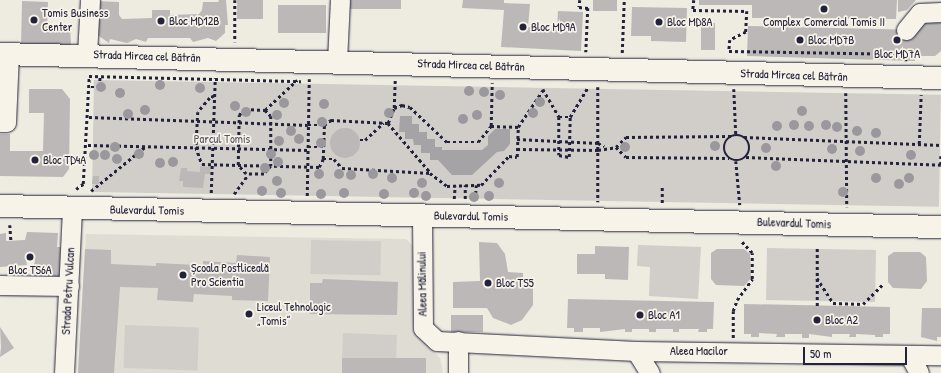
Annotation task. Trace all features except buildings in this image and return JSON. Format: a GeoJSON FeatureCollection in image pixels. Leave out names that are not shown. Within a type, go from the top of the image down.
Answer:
{"type":"FeatureCollection","features":[{"type":"Feature","properties":{"kind":"main road","name":"Strada Mircea cel Bătrân"},"geometry":{"type":"LineString","coordinates":[[4,54],[87,54],[337,61],[934,86]]}},
{"type":"Feature","properties":{"kind":"main road","name":"Bulevardul Tomis"},"geometry":{"type":"LineString","coordinates":[[0,206],[70,198],[422,215],[941,227]]}},
{"type":"Feature","properties":{"kind":"street"},"geometry":{"type":"LineString","coordinates":[[87,54],[90,0]]}},
{"type":"Feature","properties":{"kind":"street"},"geometry":{"type":"LineString","coordinates":[[337,61],[340,0]]}},
{"type":"Feature","properties":{"kind":"street"},"geometry":{"type":"LineString","coordinates":[[906,30],[920,13],[941,12]]}},
{"type":"Feature","properties":{"kind":"street"},"geometry":{"type":"LineString","coordinates":[[0,122],[6,122],[4,54]]}},
{"type":"Feature","properties":{"kind":"street","name":"Strada Petru Vulcan"},"geometry":{"type":"LineString","coordinates":[[64,373],[69,286],[70,198]]}},
{"type":"Feature","properties":{"kind":"street","name":"Aleea Mălinului"},"geometry":{"type":"LineString","coordinates":[[422,215],[423,328],[437,341],[458,341]]}},
{"type":"Feature","properties":{"kind":"street"},"geometry":{"type":"LineString","coordinates":[[0,285],[69,286]]}},
{"type":"Feature","properties":{"kind":"street"},"geometry":{"type":"LineString","coordinates":[[458,341],[458,373]]}},
{"type":"Feature","properties":{"kind":"street","name":"Aleea Macilor"},"geometry":{"type":"LineString","coordinates":[[458,341],[636,350],[733,350],[910,356],[941,355]]}},
{"type":"Feature","properties":{"kind":"street"},"geometry":{"type":"LineString","coordinates":[[636,350],[650,373]]}},
{"type":"Feature","properties":{"kind":"street"},"geometry":{"type":"LineString","coordinates":[[910,356],[919,373]]}},
{"type":"Feature","properties":{"kind":"path"},"geometry":{"type":"LineString","coordinates":[[234,0],[236,59]]}},
{"type":"Feature","properties":{"kind":"path"},"geometry":{"type":"LineString","coordinates":[[580,0],[579,7],[588,8],[586,54]]}},
{"type":"Feature","properties":{"kind":"path"},"geometry":{"type":"LineString","coordinates":[[622,55],[624,0]]}},
{"type":"Feature","properties":{"kind":"path"},"geometry":{"type":"LineString","coordinates":[[694,0],[693,10],[752,11]]}},
{"type":"Feature","properties":{"kind":"path"},"geometry":{"type":"LineString","coordinates":[[730,58],[730,40],[746,32],[747,11]]}},
{"type":"Feature","properties":{"kind":"path"},"geometry":{"type":"LineString","coordinates":[[730,51],[906,54],[906,61]]}},
{"type":"Feature","properties":{"kind":"path"},"geometry":{"type":"LineString","coordinates":[[91,87],[99,87],[100,72]]}},
{"type":"Feature","properties":{"kind":"path"},"geometry":{"type":"LineString","coordinates":[[211,194],[215,75]]}},
{"type":"Feature","properties":{"kind":"path"},"geometry":{"type":"LineString","coordinates":[[70,198],[83,184],[88,78],[100,76],[297,81],[309,79],[317,81]]}},
{"type":"Feature","properties":{"kind":"path"},"geometry":{"type":"LineString","coordinates":[[265,110],[301,77]]}},
{"type":"Feature","properties":{"kind":"path"},"geometry":{"type":"LineString","coordinates":[[307,196],[309,79]]}},
{"type":"Feature","properties":{"kind":"path"},"geometry":{"type":"LineString","coordinates":[[388,123],[394,108],[395,81]]}},
{"type":"Feature","properties":{"kind":"path"},"geometry":{"type":"LineString","coordinates":[[387,82],[395,81],[402,83]]}},
{"type":"Feature","properties":{"kind":"path"},"geometry":{"type":"LineString","coordinates":[[394,108],[402,105],[410,107],[447,142],[478,142],[491,126],[492,83]]}},
{"type":"Feature","properties":{"kind":"path"},"geometry":{"type":"LineString","coordinates":[[484,85],[492,83],[499,85]]}},
{"type":"Feature","properties":{"kind":"path"},"geometry":{"type":"LineString","coordinates":[[543,86],[559,117],[560,156],[569,157],[571,150],[570,117],[588,85]]}},
{"type":"Feature","properties":{"kind":"path"},"geometry":{"type":"LineString","coordinates":[[598,85],[598,202]]}},
{"type":"Feature","properties":{"kind":"path"},"geometry":{"type":"LineString","coordinates":[[580,86],[598,85],[606,87]]}},
{"type":"Feature","properties":{"kind":"path"},"geometry":{"type":"LineString","coordinates":[[536,86],[550,86]]}},
{"type":"Feature","properties":{"kind":"path"},"geometry":{"type":"LineString","coordinates":[[89,117],[308,125],[324,125],[331,120],[388,123],[430,173],[447,186],[481,185],[509,156],[517,157],[518,127],[543,86]]}},
{"type":"Feature","properties":{"kind":"path"},"geometry":{"type":"LineString","coordinates":[[913,94],[921,93],[934,86]]}},
{"type":"Feature","properties":{"kind":"path"},"geometry":{"type":"LineString","coordinates":[[734,89],[736,135]]}},
{"type":"Feature","properties":{"kind":"path"},"geometry":{"type":"LineString","coordinates":[[726,90],[741,90]]}},
{"type":"Feature","properties":{"kind":"path"},"geometry":{"type":"LineString","coordinates":[[846,91],[847,207]]}},
{"type":"Feature","properties":{"kind":"path"},"geometry":{"type":"LineString","coordinates":[[838,92],[853,92]]}},
{"type":"Feature","properties":{"kind":"path"},"geometry":{"type":"LineString","coordinates":[[919,144],[921,93]]}},
{"type":"Feature","properties":{"kind":"path"},"geometry":{"type":"LineString","coordinates":[[214,96],[210,98],[198,112],[196,147],[202,164],[320,167],[324,159],[324,125]]}},
{"type":"Feature","properties":{"kind":"path"},"geometry":{"type":"LineString","coordinates":[[245,109],[265,110],[271,116],[271,166],[264,174],[248,175],[241,171],[238,165],[239,123],[239,114],[245,109]]}},
{"type":"Feature","properties":{"kind":"path"},"geometry":{"type":"LineString","coordinates":[[559,117],[570,117]]}},
{"type":"Feature","properties":{"kind":"path"},"geometry":{"type":"LineString","coordinates":[[360,140],[365,140],[383,123]]}},
{"type":"Feature","properties":{"kind":"path"},"geometry":{"type":"LineString","coordinates":[[491,126],[518,127]]}},
{"type":"Feature","properties":{"kind":"path"},"geometry":{"type":"LineString","coordinates":[[517,149],[598,150],[605,147],[616,147],[626,137],[736,135],[744,137],[941,146]]}},
{"type":"Feature","properties":{"kind":"path"},"geometry":{"type":"LineString","coordinates":[[729,158],[724,147],[731,136]]}},
{"type":"Feature","properties":{"kind":"path"},"geometry":{"type":"LineString","coordinates":[[744,137],[750,148],[746,157]]}},
{"type":"Feature","properties":{"kind":"path"},"geometry":{"type":"LineString","coordinates":[[517,139],[598,143],[605,147]]}},
{"type":"Feature","properties":{"kind":"path"},"geometry":{"type":"LineString","coordinates":[[88,145],[271,149],[308,149],[324,147]]}},
{"type":"Feature","properties":{"kind":"path"},"geometry":{"type":"LineString","coordinates":[[90,191],[146,146]]}},
{"type":"Feature","properties":{"kind":"path"},"geometry":{"type":"LineString","coordinates":[[616,147],[626,157],[729,158],[736,161],[746,157],[941,165],[941,156]]}},
{"type":"Feature","properties":{"kind":"path"},"geometry":{"type":"LineString","coordinates":[[324,159],[334,159],[342,168],[430,173]]}},
{"type":"Feature","properties":{"kind":"path"},"geometry":{"type":"LineString","coordinates":[[736,161],[740,205]]}},
{"type":"Feature","properties":{"kind":"path"},"geometry":{"type":"LineString","coordinates":[[234,194],[248,175]]}},
{"type":"Feature","properties":{"kind":"path"},"geometry":{"type":"LineString","coordinates":[[465,185],[465,200]]}},
{"type":"Feature","properties":{"kind":"path"},"geometry":{"type":"LineString","coordinates":[[475,200],[476,185]]}},
{"type":"Feature","properties":{"kind":"path"},"geometry":{"type":"LineString","coordinates":[[454,199],[455,186]]}},
{"type":"Feature","properties":{"kind":"path"},"geometry":{"type":"LineString","coordinates":[[662,186],[662,204]]}},
{"type":"Feature","properties":{"kind":"path"},"geometry":{"type":"LineString","coordinates":[[10,225],[11,241]]}},
{"type":"Feature","properties":{"kind":"path"},"geometry":{"type":"LineString","coordinates":[[733,350],[733,311],[737,300],[752,279],[752,254],[741,241]]}},
{"type":"Feature","properties":{"kind":"path"},"geometry":{"type":"LineString","coordinates":[[817,246],[817,306]]}},
{"type":"Feature","properties":{"kind":"path"},"geometry":{"type":"LineString","coordinates":[[817,278],[833,304],[862,304],[882,285]]}},
{"type":"Feature","properties":{"kind":"shaded area"},"geometry":{"type":"Polygon","coordinates":[[[400,116],[412,116],[412,124],[419,124],[419,132],[427,132],[427,139],[435,139],[435,147],[442,147],[442,150],[482,150],[488,145],[488,136],[495,129],[510,129],[510,144],[504,151],[497,152],[472,175],[452,175],[438,160],[430,160],[430,153],[421,153],[421,145],[414,145],[413,139],[405,139],[405,132],[399,132],[400,116]]]}},
{"type":"Feature","properties":{"kind":"shaded area","name":"Liceul Tehnologic „Tomis”"},"geometry":{"type":"Polygon","coordinates":[[[86,234],[406,239],[413,246],[417,334],[440,358],[443,373],[78,373],[86,234]]]}},
{"type":"Feature","properties":{"kind":"green space","name":"Parcul Tomis"},"geometry":{"type":"Polygon","coordinates":[[[94,80],[941,95],[939,207],[92,192],[94,80]]]}},
{"type":"Feature","properties":{"kind":"green space"},"geometry":{"type":"Polygon","coordinates":[[[311,240],[381,241],[380,275],[310,274],[311,240]]]}},
{"type":"Feature","properties":{"kind":"green space"},"geometry":{"type":"Polygon","coordinates":[[[638,245],[701,247],[698,299],[649,296],[650,267],[637,266],[638,245]]]}},
{"type":"Feature","properties":{"kind":"green space"},"geometry":{"type":"Polygon","coordinates":[[[767,248],[876,250],[875,302],[766,300],[767,248]]]}},
{"type":"Feature","properties":{"kind":"green space"},"geometry":{"type":"Polygon","coordinates":[[[125,325],[199,328],[197,371],[123,368],[125,325]]]}},
{"type":"Feature","properties":{"kind":"green space"},"geometry":{"type":"Polygon","coordinates":[[[343,333],[397,335],[396,360],[342,358],[343,333]]]}},
{"type":"Feature","properties":{"kind":"place","name":"Complex Comercial Tomis II"},"geometry":{"type":"Point","coordinates":[824,9]}},
{"type":"Feature","properties":{"kind":"place","name":"Tomis Business Center"},"geometry":{"type":"Point","coordinates":[34,20]}},
{"type":"Feature","properties":{"kind":"place","name":"Bloc MD12B"},"geometry":{"type":"Point","coordinates":[161,21]}},
{"type":"Feature","properties":{"kind":"place","name":"Bloc MD8A"},"geometry":{"type":"Point","coordinates":[659,22]}},
{"type":"Feature","properties":{"kind":"place","name":"Bloc MD9A"},"geometry":{"type":"Point","coordinates":[523,27]}},
{"type":"Feature","properties":{"kind":"place","name":"Bloc MD7B"},"geometry":{"type":"Point","coordinates":[800,40]}},
{"type":"Feature","properties":{"kind":"place","name":"Bloc MD7A"},"geometry":{"type":"Point","coordinates":[897,40]}},
{"type":"Feature","properties":{"kind":"place","name":"Bloc TD4A"},"geometry":{"type":"Point","coordinates":[35,160]}},
{"type":"Feature","properties":{"kind":"place","name":"Bloc TS6A"},"geometry":{"type":"Point","coordinates":[30,257]}},
{"type":"Feature","properties":{"kind":"place","name":"Școala Postliceală Pro Scientia"},"geometry":{"type":"Point","coordinates":[183,275]}},
{"type":"Feature","properties":{"kind":"place","name":"Bloc TS5"},"geometry":{"type":"Point","coordinates":[488,283]}},
{"type":"Feature","properties":{"kind":"place","name":"Liceul Tehnologic „Tomis”"},"geometry":{"type":"Point","coordinates":[249,314]}},
{"type":"Feature","properties":{"kind":"place","name":"Bloc A1"},"geometry":{"type":"Point","coordinates":[640,315]}},
{"type":"Feature","properties":{"kind":"place","name":"Bloc A2"},"geometry":{"type":"Point","coordinates":[817,320]}}]}
